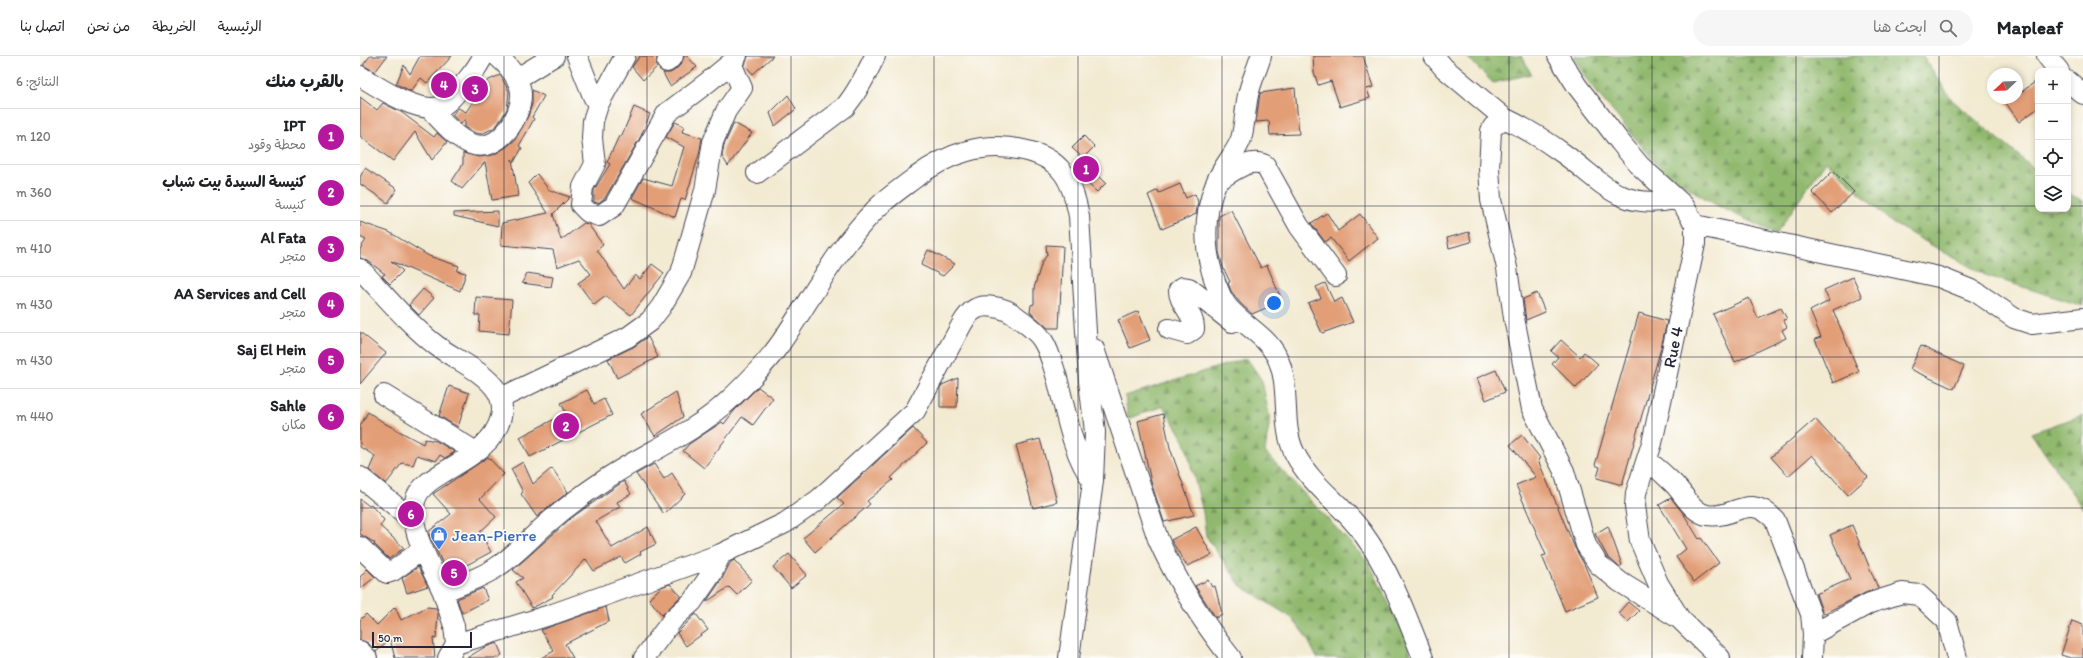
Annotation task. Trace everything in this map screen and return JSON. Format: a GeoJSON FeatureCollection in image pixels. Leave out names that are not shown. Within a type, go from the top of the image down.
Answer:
{"type":"FeatureCollection","features":[{"type":"Feature","properties":{"kind":"street"},"geometry":{"type":"LineString","coordinates":[[360,76],[415,106],[429,108],[441,107],[455,95],[480,65],[484,56]]}},
{"type":"Feature","properties":{"kind":"street"},"geometry":{"type":"LineString","coordinates":[[429,108],[459,137],[473,144],[484,144],[502,137],[513,122],[520,105],[521,93],[516,79],[505,62],[497,56]]}},
{"type":"Feature","properties":{"kind":"street"},"geometry":{"type":"LineString","coordinates":[[516,79],[554,56]]}},
{"type":"Feature","properties":{"kind":"street"},"geometry":{"type":"LineString","coordinates":[[577,56],[598,105]]}},
{"type":"Feature","properties":{"kind":"street"},"geometry":{"type":"LineString","coordinates":[[501,398],[628,337],[650,321],[662,307],[681,273],[705,190],[713,142],[726,110],[742,88],[734,60],[667,113],[614,206],[599,216],[588,212],[581,205],[581,195],[595,164],[592,138],[598,105],[625,56]]}},
{"type":"Feature","properties":{"kind":"street"},"geometry":{"type":"LineString","coordinates":[[757,173],[844,107],[861,84],[875,56]]}},
{"type":"Feature","properties":{"kind":"street"},"geometry":{"type":"LineString","coordinates":[[1261,56],[1248,95],[1241,138],[1230,161],[1216,182],[1205,224],[1207,252],[1216,282],[1226,305],[1271,347],[1277,356],[1282,373],[1286,398],[1288,432],[1293,449],[1303,468],[1362,531],[1376,552],[1398,594],[1423,658]]}},
{"type":"Feature","properties":{"kind":"street"},"geometry":{"type":"LineString","coordinates":[[1434,56],[1444,68],[1504,118],[1527,129],[1552,145],[1618,196],[1633,201],[1650,203],[1675,199]]}},
{"type":"Feature","properties":{"kind":"street"},"geometry":{"type":"LineString","coordinates":[[1558,56],[1577,86],[1620,142],[1640,166],[1684,206],[1695,225],[1939,277],[1976,292],[2014,318],[2032,324],[2083,318]]}},
{"type":"Feature","properties":{"kind":"street"},"geometry":{"type":"LineString","coordinates":[[2047,56],[2057,68]]}},
{"type":"Feature","properties":{"kind":"street"},"geometry":{"type":"LineString","coordinates":[[2071,84],[2083,94]]}},
{"type":"Feature","properties":{"kind":"street"},"geometry":{"type":"LineString","coordinates":[[1504,118],[1493,127],[1491,131],[1489,187],[1507,268],[1514,318],[1532,409],[1564,472],[1586,545],[1598,564],[1620,582],[1680,619]]}},
{"type":"Feature","properties":{"kind":"street"},"geometry":{"type":"LineString","coordinates":[[443,592],[483,575],[498,566],[545,526],[604,481],[690,429],[728,401],[778,346],[845,247],[877,208],[930,166],[966,150],[988,147],[1010,147],[1030,151],[1046,158],[1061,168],[1068,178],[1075,194],[1079,216],[1085,323],[1095,432],[1094,481],[1069,658]]}},
{"type":"Feature","properties":{"kind":"street"},"geometry":{"type":"LineString","coordinates":[[1216,182],[1247,164],[1256,162],[1265,165],[1299,226],[1336,276]]}},
{"type":"Feature","properties":{"kind":"street","name":"Rue 4"},"geometry":{"type":"LineString","coordinates":[[1695,225],[1694,251],[1647,460],[1636,493],[1636,524],[1640,541],[1653,572],[1680,619],[1720,658]]}},
{"type":"Feature","properties":{"kind":"street"},"geometry":{"type":"LineString","coordinates":[[360,269],[436,346],[489,382],[501,398],[502,412],[498,425],[485,444],[476,452],[423,485],[415,501],[414,521],[443,592],[454,626],[452,651],[721,554],[785,523],[818,500],[916,411],[969,312],[984,306],[1001,308],[1018,317],[1035,330],[1043,341],[1051,358],[1080,458],[1086,471],[1094,481]]}},
{"type":"Feature","properties":{"kind":"street"},"geometry":{"type":"LineString","coordinates":[[1169,330],[1187,334],[1194,329],[1191,317],[1179,294],[1181,287],[1185,286],[1229,320],[1271,347]]}},
{"type":"Feature","properties":{"kind":"street"},"geometry":{"type":"LineString","coordinates":[[1085,323],[1158,539],[1169,565],[1208,628],[1230,658]]}},
{"type":"Feature","properties":{"kind":"street"},"geometry":{"type":"LineString","coordinates":[[384,394],[476,452]]}},
{"type":"Feature","properties":{"kind":"street"},"geometry":{"type":"LineString","coordinates":[[1647,460],[1668,477],[1700,513],[1715,515],[1751,507],[1769,513],[1780,528],[1811,614],[1813,634],[1812,658]]}},
{"type":"Feature","properties":{"kind":"street"},"geometry":{"type":"LineString","coordinates":[[360,477],[414,521]]}},
{"type":"Feature","properties":{"kind":"street"},"geometry":{"type":"LineString","coordinates":[[360,547],[387,573],[393,571],[424,548]]}},
{"type":"Feature","properties":{"kind":"street"},"geometry":{"type":"LineString","coordinates":[[644,658],[674,618],[692,602],[712,573],[721,554]]}},
{"type":"Feature","properties":{"kind":"street"},"geometry":{"type":"LineString","coordinates":[[1813,634],[1870,603],[1902,593],[1919,595],[1947,621],[1957,658]]}},
{"type":"Feature","properties":{"kind":"street"},"geometry":{"type":"LineString","coordinates":[[360,651],[367,658]]}},
{"type":"Feature","properties":{"kind":"green space"},"geometry":{"type":"Polygon","coordinates":[[[1466,56],[1522,56],[1531,74],[1493,83],[1466,56]]]}},
{"type":"Feature","properties":{"kind":"green space"},"geometry":{"type":"Polygon","coordinates":[[[1573,56],[1923,56],[1952,100],[2035,169],[2035,212],[2071,212],[2071,195],[2083,201],[2083,306],[1985,275],[1892,223],[1826,161],[1776,234],[1718,206],[1664,173],[1589,83],[1573,56]]]}},
{"type":"Feature","properties":{"kind":"green space"},"geometry":{"type":"Polygon","coordinates":[[[1247,358],[1262,381],[1270,419],[1265,452],[1369,563],[1406,639],[1412,658],[1317,658],[1307,638],[1292,618],[1240,585],[1206,536],[1203,512],[1185,442],[1163,406],[1128,419],[1125,396],[1247,358]]]}},
{"type":"Feature","properties":{"kind":"green space"},"geometry":{"type":"Polygon","coordinates":[[[2083,415],[2083,509],[2031,433],[2083,415]]]}},
{"type":"Feature","properties":{"kind":"building"},"geometry":{"type":"Polygon","coordinates":[[[370,56],[387,56],[375,72],[363,65],[370,56]]]}},
{"type":"Feature","properties":{"kind":"building"},"geometry":{"type":"Polygon","coordinates":[[[420,56],[452,56],[427,83],[421,78],[411,91],[396,84],[404,65],[410,74],[420,56]]]}},
{"type":"Feature","properties":{"kind":"building"},"geometry":{"type":"Polygon","coordinates":[[[640,56],[657,57],[657,67],[643,80],[632,67],[640,56]]]}},
{"type":"Feature","properties":{"kind":"building"},"geometry":{"type":"Polygon","coordinates":[[[684,56],[687,56],[697,67],[670,86],[663,73],[670,73],[675,70],[681,64],[684,56]]]}},
{"type":"Feature","properties":{"kind":"building"},"geometry":{"type":"Polygon","coordinates":[[[748,56],[773,56],[753,74],[745,65],[748,56]]]}},
{"type":"Feature","properties":{"kind":"building"},"geometry":{"type":"Polygon","coordinates":[[[1313,56],[1363,56],[1373,87],[1367,89],[1370,98],[1340,107],[1331,81],[1318,85],[1314,72],[1313,56]]]}},
{"type":"Feature","properties":{"kind":"building"},"geometry":{"type":"Polygon","coordinates":[[[500,75],[509,91],[507,109],[498,124],[492,129],[481,134],[475,133],[465,127],[465,119],[461,124],[452,115],[458,108],[466,112],[487,81],[500,75]]]}},
{"type":"Feature","properties":{"kind":"building"},"geometry":{"type":"Polygon","coordinates":[[[2035,82],[2035,110],[2019,122],[2007,104],[2023,104],[2023,91],[2035,82]]]}},
{"type":"Feature","properties":{"kind":"building"},"geometry":{"type":"Polygon","coordinates":[[[1295,88],[1299,134],[1270,135],[1269,121],[1256,122],[1260,93],[1295,88]]]}},
{"type":"Feature","properties":{"kind":"building"},"geometry":{"type":"Polygon","coordinates":[[[532,90],[544,96],[532,117],[534,119],[519,146],[522,148],[514,162],[512,159],[518,196],[492,200],[485,162],[462,189],[452,181],[463,164],[463,153],[479,157],[493,155],[515,140],[528,116],[532,104],[532,90]]]}},
{"type":"Feature","properties":{"kind":"building"},"geometry":{"type":"Polygon","coordinates":[[[788,95],[796,109],[775,126],[770,113],[788,95]]]}},
{"type":"Feature","properties":{"kind":"building"},"geometry":{"type":"Polygon","coordinates":[[[360,97],[377,110],[383,103],[401,112],[434,137],[437,133],[447,142],[432,160],[415,132],[393,161],[360,136],[360,97]]]}},
{"type":"Feature","properties":{"kind":"building"},"geometry":{"type":"Polygon","coordinates":[[[634,107],[650,114],[641,136],[605,198],[598,203],[594,202],[594,190],[610,164],[607,162],[619,136],[621,137],[634,107]]]}},
{"type":"Feature","properties":{"kind":"building"},"geometry":{"type":"Polygon","coordinates":[[[675,122],[684,126],[682,132],[702,138],[699,155],[685,200],[681,199],[675,217],[632,198],[643,178],[672,186],[684,147],[666,137],[675,122]]]}},
{"type":"Feature","properties":{"kind":"building"},"geometry":{"type":"Polygon","coordinates":[[[734,123],[752,133],[728,166],[722,156],[724,145],[734,123]]]}},
{"type":"Feature","properties":{"kind":"building"},"geometry":{"type":"Polygon","coordinates":[[[1084,136],[1094,147],[1083,158],[1072,148],[1084,136]]]}},
{"type":"Feature","properties":{"kind":"building"},"geometry":{"type":"Polygon","coordinates":[[[365,168],[397,189],[388,203],[360,184],[360,177],[365,168]]]}},
{"type":"Feature","properties":{"kind":"building"},"geometry":{"type":"Polygon","coordinates":[[[1833,171],[1854,192],[1832,213],[1812,192],[1833,171]]]}},
{"type":"Feature","properties":{"kind":"building"},"geometry":{"type":"Polygon","coordinates":[[[537,174],[549,190],[570,197],[553,214],[561,240],[584,223],[588,224],[603,245],[597,250],[624,289],[635,275],[640,279],[652,264],[664,273],[631,315],[606,296],[594,305],[578,283],[591,274],[579,259],[557,267],[553,250],[501,245],[502,223],[548,213],[528,183],[537,174]]]}},
{"type":"Feature","properties":{"kind":"building"},"geometry":{"type":"Polygon","coordinates":[[[1097,174],[1106,183],[1097,192],[1087,183],[1097,174]]]}},
{"type":"Feature","properties":{"kind":"building"},"geometry":{"type":"Polygon","coordinates":[[[1180,184],[1186,198],[1195,194],[1198,202],[1196,214],[1162,229],[1148,195],[1158,190],[1159,193],[1180,184]]]}},
{"type":"Feature","properties":{"kind":"building"},"geometry":{"type":"Polygon","coordinates":[[[1231,210],[1261,268],[1267,265],[1282,301],[1252,314],[1241,304],[1231,291],[1228,283],[1230,282],[1223,267],[1219,252],[1219,216],[1231,210]]]}},
{"type":"Feature","properties":{"kind":"building"},"geometry":{"type":"Polygon","coordinates":[[[498,211],[498,226],[454,216],[454,213],[498,211]]]}},
{"type":"Feature","properties":{"kind":"building"},"geometry":{"type":"Polygon","coordinates":[[[1327,213],[1338,231],[1360,214],[1378,238],[1349,261],[1331,238],[1325,242],[1311,223],[1327,213]]]}},
{"type":"Feature","properties":{"kind":"building"},"geometry":{"type":"Polygon","coordinates":[[[360,222],[389,232],[429,256],[459,266],[457,271],[466,273],[460,291],[391,261],[403,271],[390,284],[382,276],[385,274],[368,261],[360,258],[360,249],[366,240],[360,237],[360,222]]]}},
{"type":"Feature","properties":{"kind":"building"},"geometry":{"type":"Polygon","coordinates":[[[1469,232],[1471,242],[1449,248],[1447,238],[1469,232]]]}},
{"type":"Feature","properties":{"kind":"building"},"geometry":{"type":"Polygon","coordinates":[[[1046,245],[1063,246],[1059,328],[1048,328],[1030,312],[1031,305],[1034,304],[1034,288],[1042,262],[1047,255],[1046,245]]]}},
{"type":"Feature","properties":{"kind":"building"},"geometry":{"type":"Polygon","coordinates":[[[928,250],[955,264],[943,276],[921,265],[928,250]]]}},
{"type":"Feature","properties":{"kind":"building"},"geometry":{"type":"Polygon","coordinates":[[[527,273],[553,277],[551,287],[522,283],[527,273]]]}},
{"type":"Feature","properties":{"kind":"building"},"geometry":{"type":"Polygon","coordinates":[[[1853,277],[1862,297],[1833,310],[1859,372],[1833,383],[1815,339],[1821,337],[1810,311],[1829,301],[1824,290],[1853,277]]]}},
{"type":"Feature","properties":{"kind":"building"},"geometry":{"type":"Polygon","coordinates":[[[1325,283],[1334,302],[1342,298],[1353,322],[1322,333],[1308,303],[1321,298],[1316,287],[1325,283]]]}},
{"type":"Feature","properties":{"kind":"building"},"geometry":{"type":"Polygon","coordinates":[[[423,289],[434,298],[419,315],[409,305],[423,289]]]}},
{"type":"Feature","properties":{"kind":"building"},"geometry":{"type":"Polygon","coordinates":[[[1537,293],[1545,312],[1526,320],[1523,299],[1537,293]]]}},
{"type":"Feature","properties":{"kind":"building"},"geometry":{"type":"Polygon","coordinates":[[[476,297],[512,300],[509,334],[479,331],[480,315],[475,315],[476,297]]]}},
{"type":"Feature","properties":{"kind":"building"},"geometry":{"type":"Polygon","coordinates":[[[1749,298],[1758,318],[1781,308],[1787,319],[1783,320],[1787,327],[1782,330],[1786,338],[1735,362],[1713,314],[1749,298]]]}},
{"type":"Feature","properties":{"kind":"building"},"geometry":{"type":"Polygon","coordinates":[[[1138,311],[1150,340],[1130,348],[1118,320],[1138,311]]]}},
{"type":"Feature","properties":{"kind":"building"},"geometry":{"type":"Polygon","coordinates":[[[1639,313],[1667,321],[1661,348],[1622,485],[1597,478],[1600,467],[1595,465],[1639,313]]]}},
{"type":"Feature","properties":{"kind":"building"},"geometry":{"type":"Polygon","coordinates":[[[360,332],[386,353],[360,384],[360,332]]]}},
{"type":"Feature","properties":{"kind":"building"},"geometry":{"type":"Polygon","coordinates":[[[648,337],[658,357],[617,378],[608,359],[633,347],[648,337]]]}},
{"type":"Feature","properties":{"kind":"building"},"geometry":{"type":"Polygon","coordinates":[[[1561,340],[1580,357],[1584,352],[1598,364],[1576,388],[1552,364],[1558,357],[1551,351],[1561,340]]]}},
{"type":"Feature","properties":{"kind":"building"},"geometry":{"type":"Polygon","coordinates":[[[1921,346],[1964,366],[1954,389],[1910,369],[1921,346]]]}},
{"type":"Feature","properties":{"kind":"building"},"geometry":{"type":"Polygon","coordinates":[[[1496,370],[1505,392],[1486,400],[1477,378],[1496,370]]]}},
{"type":"Feature","properties":{"kind":"building"},"geometry":{"type":"Polygon","coordinates":[[[958,378],[957,407],[940,407],[940,388],[942,385],[958,378]]]}},
{"type":"Feature","properties":{"kind":"building"},"geometry":{"type":"Polygon","coordinates":[[[449,386],[469,393],[458,427],[439,416],[449,386]]]}},
{"type":"Feature","properties":{"kind":"building"},"geometry":{"type":"Polygon","coordinates":[[[758,387],[773,398],[753,425],[742,417],[704,468],[683,451],[689,444],[722,422],[724,424],[734,411],[758,387]]]}},
{"type":"Feature","properties":{"kind":"building"},"geometry":{"type":"Polygon","coordinates":[[[587,390],[594,404],[604,399],[612,415],[530,457],[520,437],[566,413],[561,403],[587,390]]]}},
{"type":"Feature","properties":{"kind":"building"},"geometry":{"type":"Polygon","coordinates":[[[676,392],[683,417],[655,436],[641,414],[676,392]]]}},
{"type":"Feature","properties":{"kind":"building"},"geometry":{"type":"Polygon","coordinates":[[[368,412],[386,424],[423,444],[425,439],[436,441],[455,452],[445,458],[440,455],[436,461],[417,455],[413,465],[402,463],[386,484],[369,470],[375,456],[360,447],[360,426],[368,412]]]}},
{"type":"Feature","properties":{"kind":"building"},"geometry":{"type":"Polygon","coordinates":[[[1163,414],[1170,448],[1194,515],[1164,522],[1151,482],[1138,421],[1163,414]]]}},
{"type":"Feature","properties":{"kind":"building"},"geometry":{"type":"Polygon","coordinates":[[[1815,419],[1868,477],[1848,495],[1812,455],[1788,476],[1771,457],[1815,419]]]}},
{"type":"Feature","properties":{"kind":"building"},"geometry":{"type":"Polygon","coordinates":[[[913,428],[927,443],[891,478],[893,480],[867,501],[870,504],[815,552],[803,538],[844,504],[837,498],[913,428]]]}},
{"type":"Feature","properties":{"kind":"building"},"geometry":{"type":"Polygon","coordinates":[[[1522,435],[1540,458],[1538,460],[1575,548],[1584,564],[1598,597],[1565,611],[1542,556],[1546,555],[1516,485],[1536,477],[1510,445],[1522,435]]]}},
{"type":"Feature","properties":{"kind":"building"},"geometry":{"type":"Polygon","coordinates":[[[1040,439],[1057,502],[1033,508],[1016,445],[1040,439]]]}},
{"type":"Feature","properties":{"kind":"building"},"geometry":{"type":"Polygon","coordinates":[[[488,457],[504,474],[480,499],[496,517],[480,532],[491,552],[448,575],[428,532],[451,514],[433,494],[488,457]]]}},
{"type":"Feature","properties":{"kind":"building"},"geometry":{"type":"Polygon","coordinates":[[[523,462],[533,484],[552,468],[568,492],[537,517],[521,494],[523,492],[511,469],[523,462]]]}},
{"type":"Feature","properties":{"kind":"building"},"geometry":{"type":"Polygon","coordinates":[[[654,464],[664,479],[672,473],[685,494],[664,514],[636,474],[654,464]]]}},
{"type":"Feature","properties":{"kind":"building"},"geometry":{"type":"Polygon","coordinates":[[[624,481],[631,494],[617,502],[620,507],[596,521],[612,548],[648,527],[656,544],[640,552],[641,554],[625,563],[621,557],[594,571],[586,559],[552,595],[553,597],[532,608],[516,582],[523,578],[513,570],[571,518],[624,481]]]}},
{"type":"Feature","properties":{"kind":"building"},"geometry":{"type":"Polygon","coordinates":[[[1671,498],[1683,513],[1699,539],[1701,538],[1719,563],[1694,582],[1676,557],[1686,549],[1659,505],[1671,498]]]}},
{"type":"Feature","properties":{"kind":"building"},"geometry":{"type":"Polygon","coordinates":[[[360,499],[369,506],[371,505],[384,520],[380,526],[404,548],[389,559],[374,544],[375,543],[360,534],[360,499]]]}},
{"type":"Feature","properties":{"kind":"building"},"geometry":{"type":"Polygon","coordinates":[[[1852,525],[1878,588],[1823,614],[1816,594],[1850,579],[1830,535],[1852,525]]]}},
{"type":"Feature","properties":{"kind":"building"},"geometry":{"type":"Polygon","coordinates":[[[1608,526],[1622,565],[1619,567],[1607,556],[1595,534],[1608,526]]]}},
{"type":"Feature","properties":{"kind":"building"},"geometry":{"type":"Polygon","coordinates":[[[1196,527],[1212,555],[1187,566],[1171,540],[1196,527]]]}},
{"type":"Feature","properties":{"kind":"building"},"geometry":{"type":"Polygon","coordinates":[[[789,554],[807,575],[791,588],[773,567],[789,554]]]}},
{"type":"Feature","properties":{"kind":"building"},"geometry":{"type":"Polygon","coordinates":[[[734,560],[752,580],[737,595],[729,587],[706,602],[722,579],[730,563],[734,560]]]}},
{"type":"Feature","properties":{"kind":"building"},"geometry":{"type":"Polygon","coordinates":[[[418,567],[428,586],[407,593],[402,578],[418,567]]]}},
{"type":"Feature","properties":{"kind":"building"},"geometry":{"type":"Polygon","coordinates":[[[367,569],[375,577],[360,589],[360,577],[367,569]]]}},
{"type":"Feature","properties":{"kind":"building"},"geometry":{"type":"Polygon","coordinates":[[[1208,580],[1212,587],[1215,586],[1222,614],[1216,618],[1195,586],[1208,580]]]}},
{"type":"Feature","properties":{"kind":"building"},"geometry":{"type":"Polygon","coordinates":[[[670,584],[681,596],[662,615],[649,599],[661,587],[670,584]]]}},
{"type":"Feature","properties":{"kind":"building"},"geometry":{"type":"Polygon","coordinates":[[[483,588],[488,600],[462,613],[457,599],[483,588]]]}},
{"type":"Feature","properties":{"kind":"building"},"geometry":{"type":"Polygon","coordinates":[[[1628,602],[1639,611],[1628,622],[1618,613],[1628,602]]]}},
{"type":"Feature","properties":{"kind":"building"},"geometry":{"type":"Polygon","coordinates":[[[395,607],[401,620],[427,607],[436,608],[438,614],[436,639],[433,638],[435,658],[395,658],[390,639],[376,652],[368,643],[360,640],[360,620],[366,614],[377,625],[395,607]]]}},
{"type":"Feature","properties":{"kind":"building"},"geometry":{"type":"Polygon","coordinates":[[[606,607],[609,621],[565,644],[573,658],[541,658],[554,651],[541,630],[606,607]]]}},
{"type":"Feature","properties":{"kind":"building"},"geometry":{"type":"Polygon","coordinates":[[[696,614],[708,630],[686,646],[677,633],[696,614]]]}},
{"type":"Feature","properties":{"kind":"building"},"geometry":{"type":"Polygon","coordinates":[[[2072,621],[2083,625],[2083,658],[2071,658],[2061,655],[2072,621]]]}},
{"type":"Feature","properties":{"kind":"building"},"geometry":{"type":"Polygon","coordinates":[[[497,643],[502,655],[497,658],[467,658],[483,648],[497,643]]]}},
{"type":"Feature","properties":{"kind":"place","name":"AA Services and Cell"},"geometry":{"type":"Point","coordinates":[444,85]}},
{"type":"Feature","properties":{"kind":"place","name":"Al Fata"},"geometry":{"type":"Point","coordinates":[475,89]}},
{"type":"Feature","properties":{"kind":"place","name":"IPT"},"geometry":{"type":"Point","coordinates":[1086,169]}},
{"type":"Feature","properties":{"kind":"place","name":"كنيسة السيدة بيت شباب"},"geometry":{"type":"Point","coordinates":[566,426]}},
{"type":"Feature","properties":{"kind":"place","name":"Sahle"},"geometry":{"type":"Point","coordinates":[411,514]}},
{"type":"Feature","properties":{"kind":"place","name":"Jean-Pierre"},"geometry":{"type":"Point","coordinates":[439,550]}},
{"type":"Feature","properties":{"kind":"place","name":"Saj El Hein"},"geometry":{"type":"Point","coordinates":[454,573]}}]}
